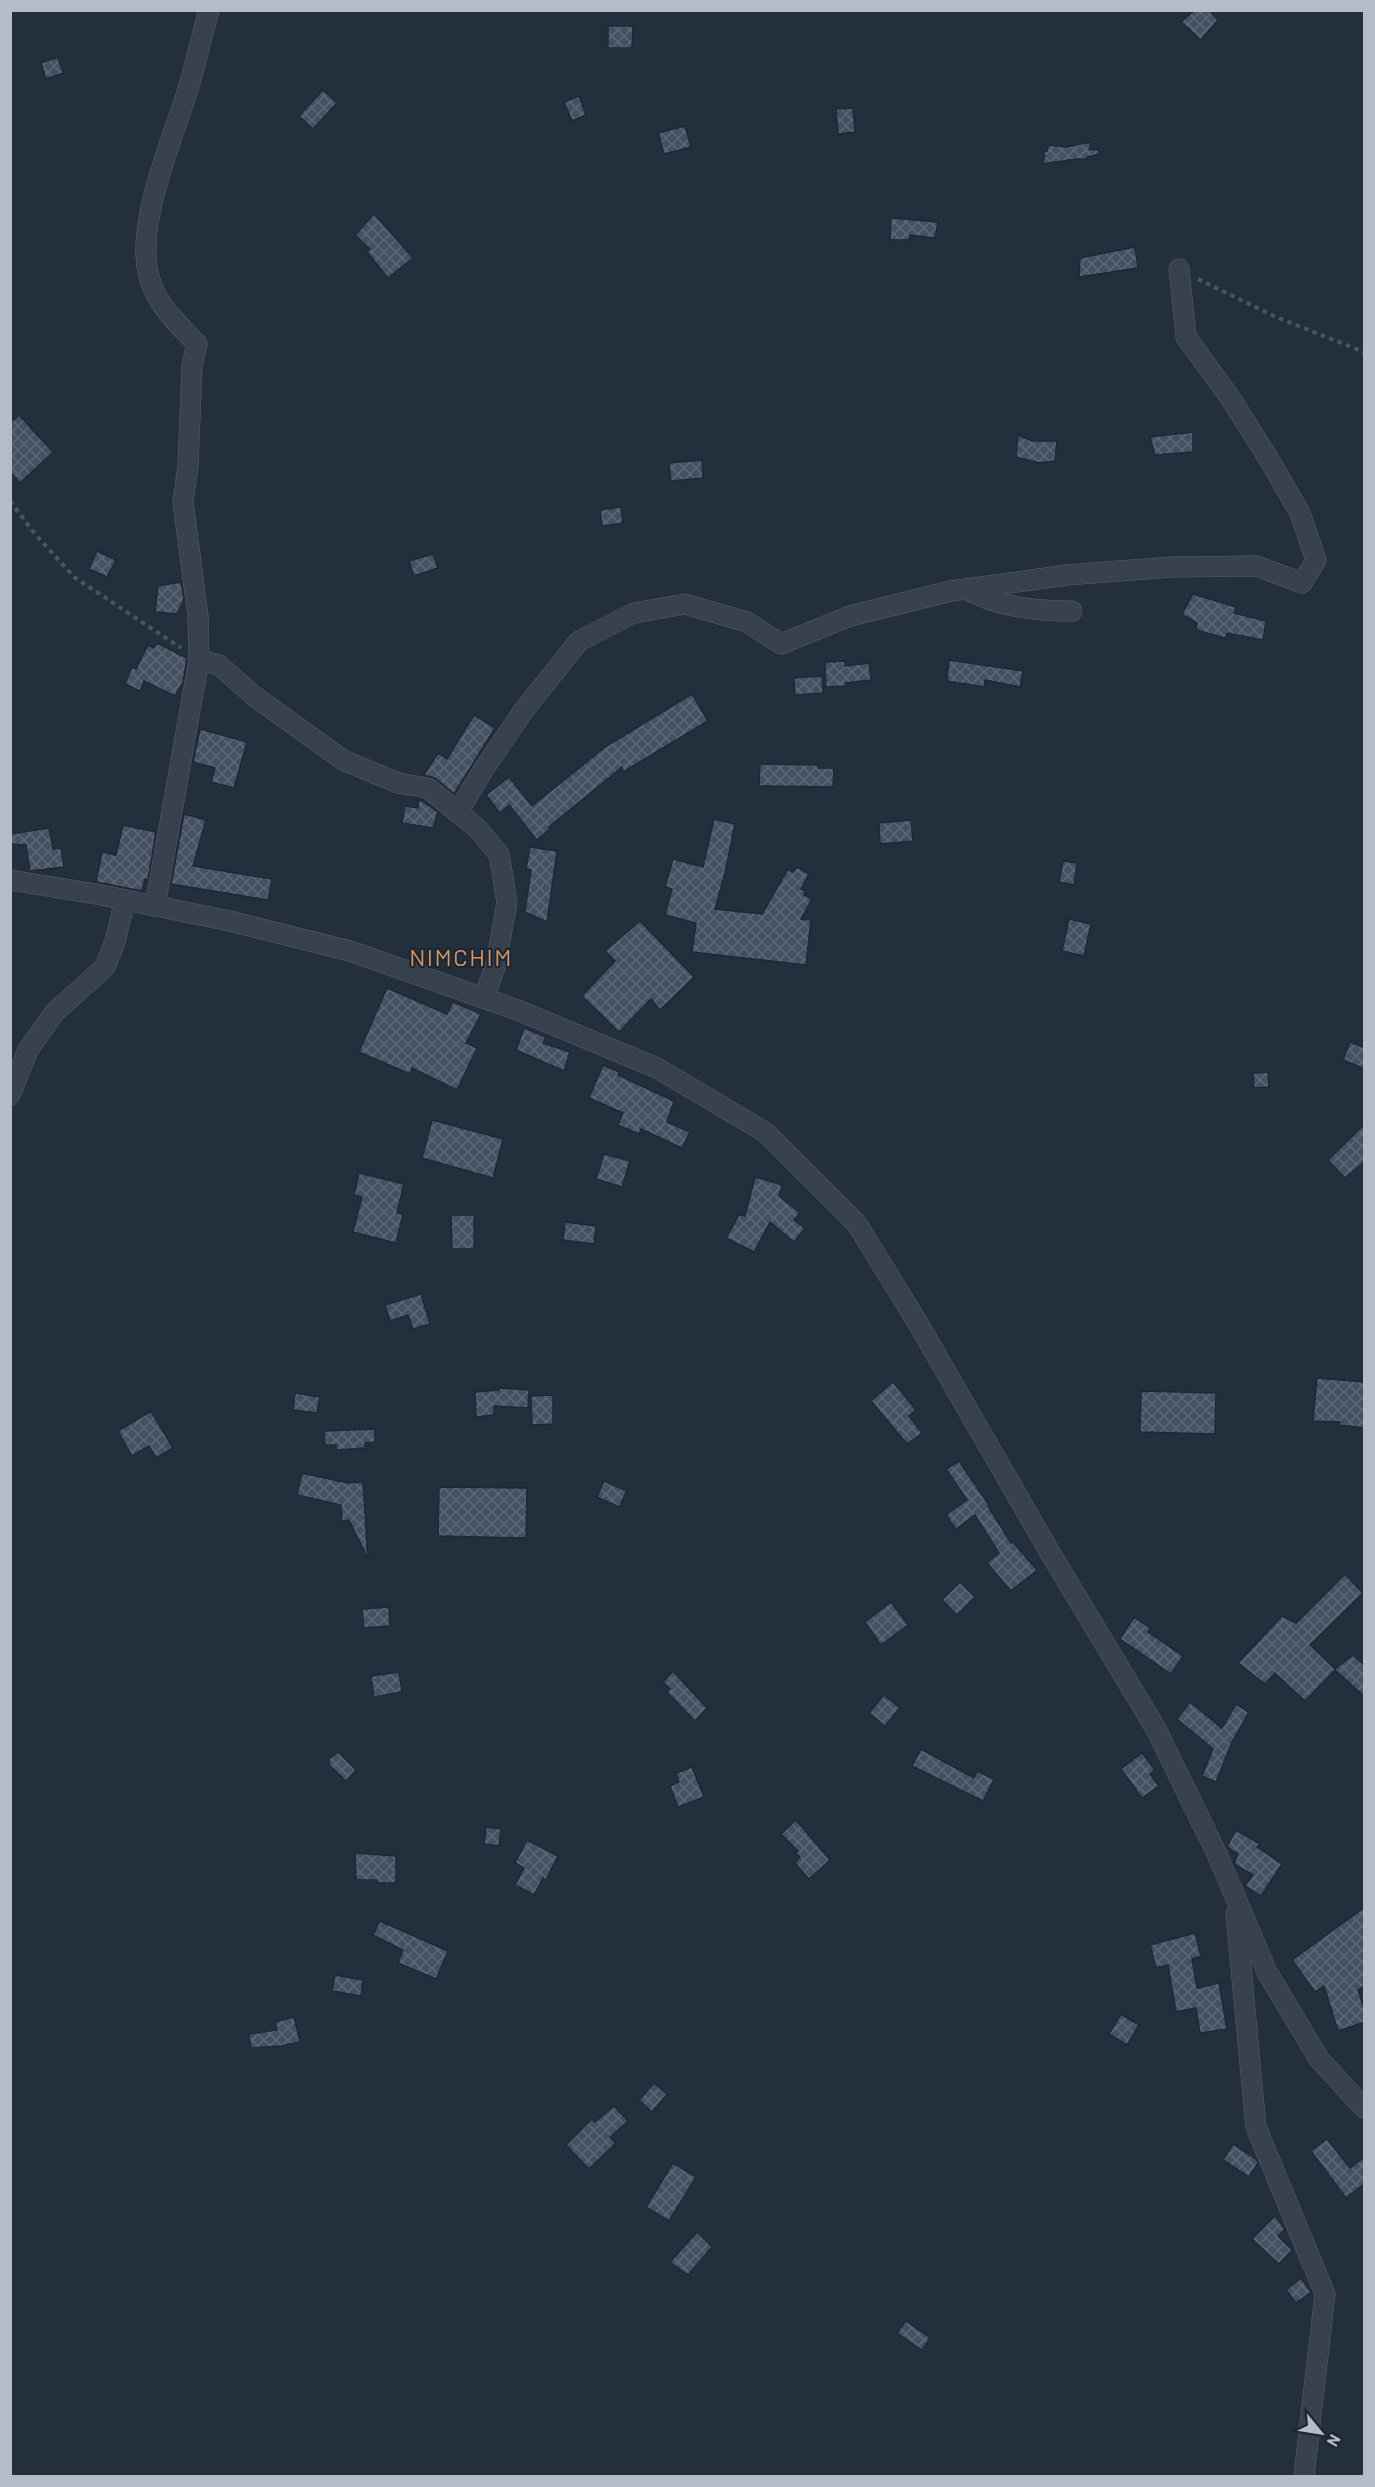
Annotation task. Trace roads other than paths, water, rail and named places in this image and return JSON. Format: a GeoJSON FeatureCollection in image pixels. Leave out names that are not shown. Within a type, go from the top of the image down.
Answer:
{"type":"FeatureCollection","features":[{"type":"Feature","properties":{"kind":"street"},"geometry":{"type":"LineString","coordinates":[[154,906],[199,660],[198,616],[183,502],[188,466],[192,366],[196,344],[164,308],[152,286],[145,260],[148,224],[157,186],[189,86],[209,10]]}},
{"type":"Feature","properties":{"kind":"street"},"geometry":{"type":"LineString","coordinates":[[458,812],[506,736],[579,641],[634,613],[685,604],[747,622],[781,644],[850,616],[966,589],[1067,575],[1173,567],[1257,566],[1302,584],[1316,560],[1300,513],[1229,396],[1186,337],[1179,269]]}},
{"type":"Feature","properties":{"kind":"street"},"geometry":{"type":"LineString","coordinates":[[966,589],[986,600],[1016,607],[1072,611]]}},
{"type":"Feature","properties":{"kind":"street"},"geometry":{"type":"LineString","coordinates":[[199,660],[219,665],[254,696],[343,760],[398,783],[428,788],[477,828],[499,854],[507,902],[496,964],[484,998]]}},
{"type":"Feature","properties":{"kind":"street"},"geometry":{"type":"LineString","coordinates":[[10,880],[230,921],[350,951],[484,998],[657,1068],[765,1132],[857,1224],[919,1325],[1049,1551],[1156,1730],[1217,1854],[1267,1972],[1319,2059],[1365,2108]]}},
{"type":"Feature","properties":{"kind":"street"},"geometry":{"type":"LineString","coordinates":[[10,1095],[28,1050],[55,1012],[105,967],[115,942],[124,900]]}},
{"type":"Feature","properties":{"kind":"street"},"geometry":{"type":"LineString","coordinates":[[1234,1893],[1256,2127],[1325,2294],[1304,2476]]}},
{"type":"Feature","properties":{"kind":"district","name":"NIMCHIM"},"geometry":{"type":"Point","coordinates":[461,958]}}]}
